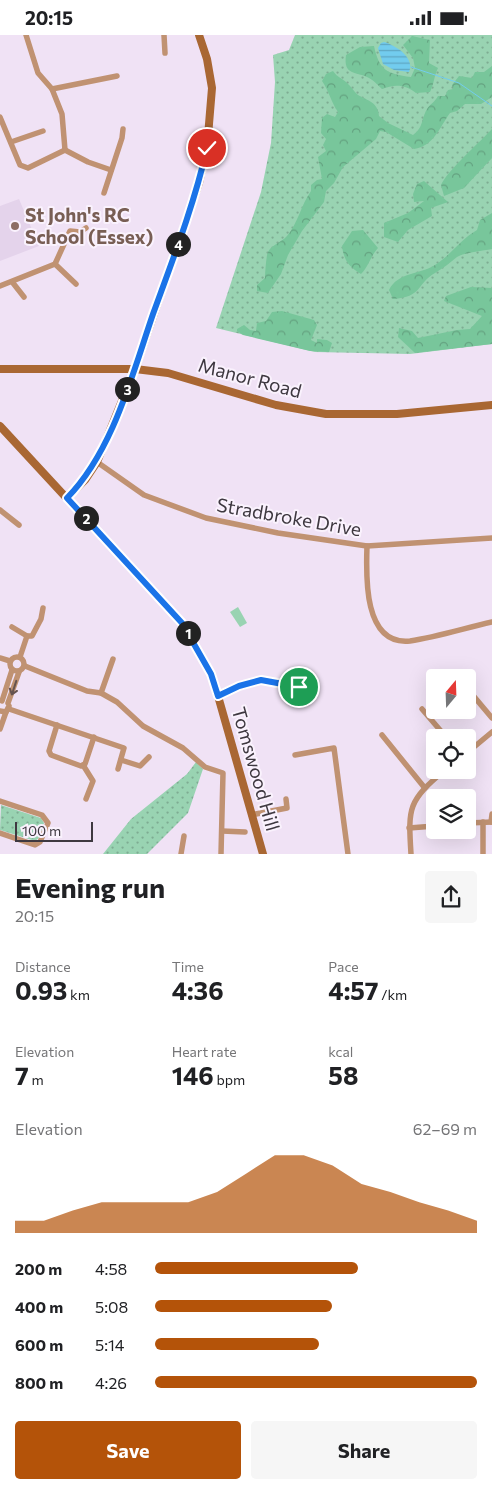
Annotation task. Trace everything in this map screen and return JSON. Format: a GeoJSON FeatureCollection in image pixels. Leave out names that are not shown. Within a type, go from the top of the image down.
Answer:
{"type":"FeatureCollection","features":[{"type":"Feature","properties":{"kind":"street"},"geometry":{"type":"LineString","coordinates":[[26,35],[38,73],[52,89],[62,114],[65,150]]}},
{"type":"Feature","properties":{"kind":"street"},"geometry":{"type":"LineString","coordinates":[[164,35],[165,53]]}},
{"type":"Feature","properties":{"kind":"street"},"geometry":{"type":"LineString","coordinates":[[67,498],[85,480],[96,461],[135,369],[199,183],[207,148],[212,88],[207,59],[199,35]]}},
{"type":"Feature","properties":{"kind":"street"},"geometry":{"type":"LineString","coordinates":[[52,89],[118,77]]}},
{"type":"Feature","properties":{"kind":"street"},"geometry":{"type":"LineString","coordinates":[[0,117],[20,165],[28,168],[65,150]]}},
{"type":"Feature","properties":{"kind":"street"},"geometry":{"type":"LineString","coordinates":[[104,193],[122,139],[123,129]]}},
{"type":"Feature","properties":{"kind":"street"},"geometry":{"type":"LineString","coordinates":[[11,142],[43,131]]}},
{"type":"Feature","properties":{"kind":"street"},"geometry":{"type":"LineString","coordinates":[[65,150],[88,162],[111,170]]}},
{"type":"Feature","properties":{"kind":"street"},"geometry":{"type":"LineString","coordinates":[[0,286],[13,283],[56,264],[70,231],[80,232],[86,228]]}},
{"type":"Feature","properties":{"kind":"street"},"geometry":{"type":"LineString","coordinates":[[56,264],[76,284]]}},
{"type":"Feature","properties":{"kind":"street"},"geometry":{"type":"LineString","coordinates":[[13,283],[24,297]]}},
{"type":"Feature","properties":{"kind":"street","name":"Manor Road"},"geometry":{"type":"LineString","coordinates":[[0,369],[135,369],[168,373],[276,405],[326,414],[397,414],[492,405]]}},
{"type":"Feature","properties":{"kind":"street","name":"Tomswood Hill"},"geometry":{"type":"LineString","coordinates":[[0,426],[182,623],[211,674],[263,854]]}},
{"type":"Feature","properties":{"kind":"street","name":"Stradbroke Drive"},"geometry":{"type":"LineString","coordinates":[[96,461],[144,495],[206,518],[278,533],[367,546],[492,538]]}},
{"type":"Feature","properties":{"kind":"street"},"geometry":{"type":"LineString","coordinates":[[0,510],[19,525]]}},
{"type":"Feature","properties":{"kind":"street"},"geometry":{"type":"LineString","coordinates":[[367,546],[366,586],[373,613],[380,629],[392,638],[408,641],[492,622]]}},
{"type":"Feature","properties":{"kind":"street"},"geometry":{"type":"LineString","coordinates":[[12,627],[27,636],[32,635],[36,630],[43,608]]}},
{"type":"Feature","properties":{"kind":"street"},"geometry":{"type":"LineString","coordinates":[[27,636],[20,657],[25,666],[88,691],[101,693],[116,702],[143,726],[183,748],[199,763],[223,773],[221,854]]}},
{"type":"Feature","properties":{"kind":"street"},"geometry":{"type":"LineString","coordinates":[[10,661],[14,657],[20,657]]}},
{"type":"Feature","properties":{"kind":"street"},"geometry":{"type":"LineString","coordinates":[[0,658],[10,661]]}},
{"type":"Feature","properties":{"kind":"street"},"geometry":{"type":"LineString","coordinates":[[101,693],[113,659]]}},
{"type":"Feature","properties":{"kind":"street"},"geometry":{"type":"LineString","coordinates":[[10,661],[12,669],[1,702],[6,709],[124,748],[118,769]]}},
{"type":"Feature","properties":{"kind":"street"},"geometry":{"type":"LineString","coordinates":[[0,729],[19,672],[25,666]]}},
{"type":"Feature","properties":{"kind":"street"},"geometry":{"type":"LineString","coordinates":[[12,669],[19,672]]}},
{"type":"Feature","properties":{"kind":"street"},"geometry":{"type":"LineString","coordinates":[[218,694],[261,680],[299,687],[311,679]]}},
{"type":"Feature","properties":{"kind":"street"},"geometry":{"type":"LineString","coordinates":[[476,699],[492,718]]}},
{"type":"Feature","properties":{"kind":"street"},"geometry":{"type":"LineString","coordinates":[[422,709],[439,729]]}},
{"type":"Feature","properties":{"kind":"street"},"geometry":{"type":"LineString","coordinates":[[58,725],[49,751],[52,755],[83,765],[93,781],[86,799]]}},
{"type":"Feature","properties":{"kind":"street"},"geometry":{"type":"LineString","coordinates":[[476,745],[492,732]]}},
{"type":"Feature","properties":{"kind":"street"},"geometry":{"type":"LineString","coordinates":[[382,735],[424,787]]}},
{"type":"Feature","properties":{"kind":"street"},"geometry":{"type":"LineString","coordinates":[[83,765],[94,737]]}},
{"type":"Feature","properties":{"kind":"street"},"geometry":{"type":"LineString","coordinates":[[296,755],[334,748],[348,854]]}},
{"type":"Feature","properties":{"kind":"street"},"geometry":{"type":"LineString","coordinates":[[121,760],[140,766],[149,757]]}},
{"type":"Feature","properties":{"kind":"street"},"geometry":{"type":"LineString","coordinates":[[411,854],[408,820],[412,804],[424,787],[434,779]]}},
{"type":"Feature","properties":{"kind":"street"},"geometry":{"type":"LineString","coordinates":[[252,815],[287,808],[286,799]]}},
{"type":"Feature","properties":{"kind":"street"},"geometry":{"type":"LineString","coordinates":[[0,801],[42,815],[48,823],[40,842],[36,845],[0,833]]}},
{"type":"Feature","properties":{"kind":"street"},"geometry":{"type":"LineString","coordinates":[[476,822],[491,822],[492,814]]}},
{"type":"Feature","properties":{"kind":"street"},"geometry":{"type":"LineString","coordinates":[[483,822],[484,854]]}},
{"type":"Feature","properties":{"kind":"street"},"geometry":{"type":"LineString","coordinates":[[409,828],[426,826]]}},
{"type":"Feature","properties":{"kind":"street"},"geometry":{"type":"LineString","coordinates":[[222,831],[245,832]]}},
{"type":"Feature","properties":{"kind":"street"},"geometry":{"type":"LineString","coordinates":[[181,854],[184,836]]}},
{"type":"Feature","properties":{"kind":"shaded area","name":"St John's RC School (Essex)"},"geometry":{"type":"Polygon","coordinates":[[[19,199],[39,246],[0,261],[0,206],[19,199]]]}},
{"type":"Feature","properties":{"kind":"green space"},"geometry":{"type":"Polygon","coordinates":[[[295,35],[492,35],[492,344],[410,354],[315,352],[216,328],[261,192],[271,143],[275,82],[273,55],[289,50],[295,35]]]}},
{"type":"Feature","properties":{"kind":"green space"},"geometry":{"type":"Polygon","coordinates":[[[412,36],[430,40],[429,63],[438,68],[430,92],[416,93],[408,88],[399,86],[382,89],[371,79],[352,72],[346,66],[346,55],[360,47],[374,46],[379,61],[385,69],[396,74],[411,77],[415,68],[413,58],[403,45],[412,36]]]}},
{"type":"Feature","properties":{"kind":"green space"},"geometry":{"type":"Polygon","coordinates":[[[492,66],[492,97],[481,104],[465,104],[457,111],[450,113],[427,144],[414,149],[386,132],[380,131],[376,139],[343,167],[334,183],[326,191],[324,202],[302,231],[288,255],[281,274],[268,293],[257,291],[257,285],[265,278],[268,252],[291,231],[311,191],[311,185],[317,180],[322,179],[318,157],[326,151],[323,145],[326,139],[321,133],[322,118],[327,114],[335,117],[338,112],[322,81],[326,74],[333,71],[358,95],[375,105],[379,116],[388,123],[413,135],[421,126],[428,107],[438,96],[445,96],[448,90],[453,89],[452,85],[459,76],[472,78],[475,72],[484,72],[492,66]]]}},
{"type":"Feature","properties":{"kind":"green space"},"geometry":{"type":"Polygon","coordinates":[[[492,129],[492,158],[464,188],[444,196],[441,185],[444,179],[492,129]]]}},
{"type":"Feature","properties":{"kind":"green space"},"geometry":{"type":"Polygon","coordinates":[[[424,181],[448,202],[431,208],[432,216],[408,230],[398,242],[384,237],[384,223],[408,213],[424,201],[414,202],[413,194],[417,184],[424,181]]]}},
{"type":"Feature","properties":{"kind":"green space"},"geometry":{"type":"Polygon","coordinates":[[[492,213],[492,249],[457,257],[429,277],[410,296],[393,299],[389,290],[393,284],[403,277],[429,268],[441,261],[477,230],[480,220],[492,213]]]}},
{"type":"Feature","properties":{"kind":"green space"},"geometry":{"type":"Polygon","coordinates":[[[363,230],[378,248],[361,274],[347,262],[342,246],[352,231],[363,230]]]}},
{"type":"Feature","properties":{"kind":"green space"},"geometry":{"type":"Polygon","coordinates":[[[471,287],[492,288],[492,344],[415,353],[398,337],[399,328],[412,331],[418,338],[470,329],[482,316],[444,301],[446,296],[471,287]]]}},
{"type":"Feature","properties":{"kind":"green space"},"geometry":{"type":"Polygon","coordinates":[[[282,311],[314,320],[317,325],[311,340],[317,343],[317,339],[327,340],[332,343],[329,352],[310,351],[243,335],[237,331],[237,329],[244,325],[250,330],[256,331],[257,323],[266,321],[272,312],[282,311]]]}},
{"type":"Feature","properties":{"kind":"green space"},"geometry":{"type":"Polygon","coordinates":[[[238,607],[247,623],[240,627],[230,612],[238,607]]]}},
{"type":"Feature","properties":{"kind":"green space"},"geometry":{"type":"Polygon","coordinates":[[[196,762],[203,769],[188,813],[147,854],[103,854],[131,819],[187,774],[196,762]]]}},
{"type":"Feature","properties":{"kind":"green space"},"geometry":{"type":"Polygon","coordinates":[[[1,805],[41,818],[44,823],[39,838],[35,841],[0,830],[1,805]]]}},
{"type":"Feature","properties":{"kind":"water"},"geometry":{"type":"Polygon","coordinates":[[[384,42],[404,53],[409,62],[409,72],[394,70],[383,64],[378,48],[384,42]]]}},
{"type":"Feature","properties":{"kind":"waterway"},"geometry":{"type":"LineString","coordinates":[[411,67],[459,83],[492,106]]}},
{"type":"Feature","properties":{"kind":"place","name":"St John's RC School (Essex)"},"geometry":{"type":"Point","coordinates":[15,226]}},
{"type":"Feature","properties":{"kind":"route"},"geometry":{"type":"LineString","coordinates":[[207,148],[199,183],[188,217],[135,369],[96,461],[85,480],[67,498],[182,623],[211,674],[218,696],[239,686],[261,680],[299,687]]}}]}
